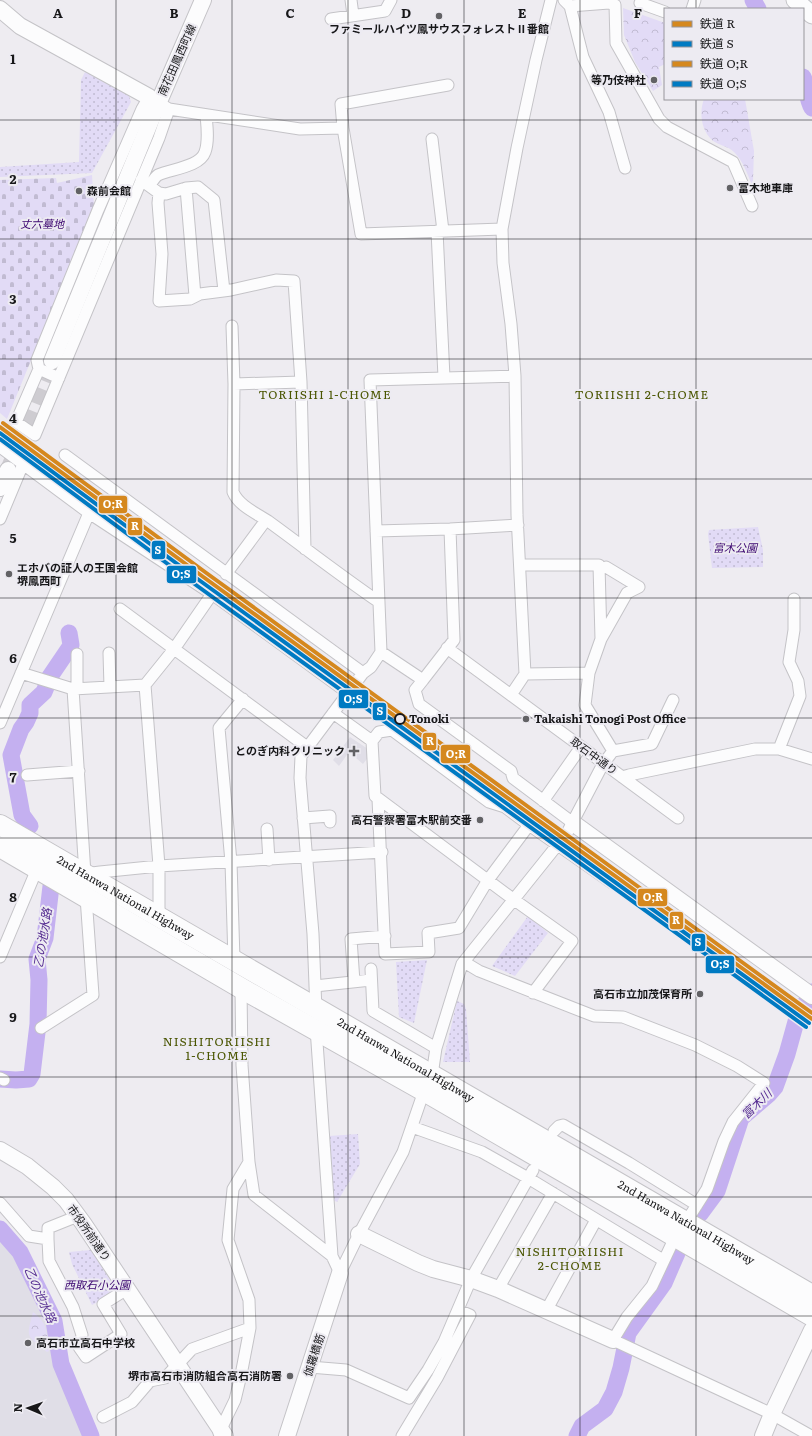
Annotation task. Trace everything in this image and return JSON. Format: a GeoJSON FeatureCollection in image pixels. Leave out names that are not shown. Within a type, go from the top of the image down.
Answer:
{"type":"FeatureCollection","features":[{"type":"Feature","properties":{"kind":"highway","name":"2nd Hanwa National Highway"},"geometry":{"type":"LineString","coordinates":[[0,825],[316,1008],[428,1083],[680,1229],[812,1316]]}},
{"type":"Feature","properties":{"kind":"highway","name":"2nd Hanwa National Highway"},"geometry":{"type":"LineString","coordinates":[[0,848],[37,868],[241,988],[316,1029],[428,1083]]}},
{"type":"Feature","properties":{"kind":"highway","name":"2nd Hanwa National Highway"},"geometry":{"type":"LineString","coordinates":[[680,1229],[812,1295]]}},
{"type":"Feature","properties":{"kind":"street","name":"南花田鳳西町線"},"geometry":{"type":"LineString","coordinates":[[45,365],[203,0]]}},
{"type":"Feature","properties":{"kind":"street"},"geometry":{"type":"LineString","coordinates":[[351,0],[353,15]]}},
{"type":"Feature","properties":{"kind":"street"},"geometry":{"type":"LineString","coordinates":[[331,19],[385,10],[391,0]]}},
{"type":"Feature","properties":{"kind":"street"},"geometry":{"type":"LineString","coordinates":[[511,695],[525,674],[518,525],[515,376],[503,264],[502,229],[518,140],[551,0]]}},
{"type":"Feature","properties":{"kind":"street"},"geometry":{"type":"LineString","coordinates":[[642,0],[640,3],[664,12]]}},
{"type":"Feature","properties":{"kind":"street"},"geometry":{"type":"LineString","coordinates":[[625,168],[609,112],[583,57],[567,3],[609,3],[615,5],[616,43],[659,120],[667,127],[733,162],[752,206]]}},
{"type":"Feature","properties":{"kind":"street"},"geometry":{"type":"LineString","coordinates":[[2,6],[20,26],[159,103],[206,114],[300,129],[343,128]]}},
{"type":"Feature","properties":{"kind":"street"},"geometry":{"type":"LineString","coordinates":[[448,85],[341,104],[343,128],[361,234],[502,229]]}},
{"type":"Feature","properties":{"kind":"street"},"geometry":{"type":"LineString","coordinates":[[45,365],[16,422],[35,434],[146,182],[159,138],[159,103]]}},
{"type":"Feature","properties":{"kind":"street"},"geometry":{"type":"LineString","coordinates":[[59,378],[37,360],[139,116],[159,103]]}},
{"type":"Feature","properties":{"kind":"street"},"geometry":{"type":"LineString","coordinates":[[146,182],[157,176],[194,163],[203,158],[206,151],[207,142],[206,114]]}},
{"type":"Feature","properties":{"kind":"street"},"geometry":{"type":"LineString","coordinates":[[432,139],[440,231],[444,377]]}},
{"type":"Feature","properties":{"kind":"street"},"geometry":{"type":"LineString","coordinates":[[146,182],[159,193],[166,194],[198,186],[214,200],[224,291]]}},
{"type":"Feature","properties":{"kind":"street"},"geometry":{"type":"LineString","coordinates":[[186,188],[195,296]]}},
{"type":"Feature","properties":{"kind":"street"},"geometry":{"type":"LineString","coordinates":[[159,193],[158,203],[162,254],[159,301],[190,299],[200,294],[224,291],[276,280],[294,281],[301,382],[305,549]]}},
{"type":"Feature","properties":{"kind":"street"},"geometry":{"type":"LineString","coordinates":[[232,326],[234,384],[233,492],[236,499],[379,602]]}},
{"type":"Feature","properties":{"kind":"street"},"geometry":{"type":"LineString","coordinates":[[340,1274],[332,1256],[316,1029],[313,934],[300,778],[301,756],[363,673],[371,667],[381,652],[370,380],[515,376]]}},
{"type":"Feature","properties":{"kind":"street"},"geometry":{"type":"LineString","coordinates":[[234,384],[301,382]]}},
{"type":"Feature","properties":{"kind":"street"},"geometry":{"type":"LineString","coordinates":[[1,450],[23,464],[89,513],[212,594],[348,693]]}},
{"type":"Feature","properties":{"kind":"street"},"geometry":{"type":"LineString","coordinates":[[65,455],[363,673]]}},
{"type":"Feature","properties":{"kind":"street"},"geometry":{"type":"LineString","coordinates":[[0,519],[23,464]]}},
{"type":"Feature","properties":{"kind":"street"},"geometry":{"type":"LineString","coordinates":[[0,488],[8,470]]}},
{"type":"Feature","properties":{"kind":"street"},"geometry":{"type":"LineString","coordinates":[[0,723],[89,513]]}},
{"type":"Feature","properties":{"kind":"street"},"geometry":{"type":"LineString","coordinates":[[226,574],[266,520]]}},
{"type":"Feature","properties":{"kind":"street"},"geometry":{"type":"LineString","coordinates":[[376,531],[518,525]]}},
{"type":"Feature","properties":{"kind":"street"},"geometry":{"type":"LineString","coordinates":[[450,529],[454,640],[424,680],[414,690],[419,704],[511,770],[513,778],[543,801],[808,993]]}},
{"type":"Feature","properties":{"kind":"street"},"geometry":{"type":"LineString","coordinates":[[520,565],[598,566],[601,639]]}},
{"type":"Feature","properties":{"kind":"street"},"geometry":{"type":"LineString","coordinates":[[606,567],[639,587],[627,592],[601,639],[589,673],[585,705],[613,751]]}},
{"type":"Feature","properties":{"kind":"street"},"geometry":{"type":"LineString","coordinates":[[159,917],[159,866],[145,685],[174,649],[212,594]]}},
{"type":"Feature","properties":{"kind":"street"},"geometry":{"type":"LineString","coordinates":[[779,750],[800,696],[798,681],[789,662],[794,630],[794,599]]}},
{"type":"Feature","properties":{"kind":"street"},"geometry":{"type":"LineString","coordinates":[[120,609],[308,747]]}},
{"type":"Feature","properties":{"kind":"street","name":"取石中通り"},"geometry":{"type":"LineString","coordinates":[[447,648],[622,777],[755,749],[779,750],[812,759]]}},
{"type":"Feature","properties":{"kind":"street"},"geometry":{"type":"LineString","coordinates":[[381,652],[424,680]]}},
{"type":"Feature","properties":{"kind":"street"},"geometry":{"type":"LineString","coordinates":[[109,653],[110,687]]}},
{"type":"Feature","properties":{"kind":"street"},"geometry":{"type":"LineString","coordinates":[[77,654],[75,689],[85,874],[159,866],[382,852]]}},
{"type":"Feature","properties":{"kind":"street"},"geometry":{"type":"LineString","coordinates":[[21,673],[75,689],[145,685]]}},
{"type":"Feature","properties":{"kind":"street"},"geometry":{"type":"LineString","coordinates":[[525,674],[589,673]]}},
{"type":"Feature","properties":{"kind":"street"},"geometry":{"type":"LineString","coordinates":[[234,960],[231,862],[219,728],[243,699]]}},
{"type":"Feature","properties":{"kind":"street"},"geometry":{"type":"LineString","coordinates":[[340,1274],[359,1234],[403,1152],[428,1083],[436,1048],[464,962],[573,823],[603,764],[613,751],[652,744],[673,700]]}},
{"type":"Feature","properties":{"kind":"street"},"geometry":{"type":"LineString","coordinates":[[333,713],[372,741]]}},
{"type":"Feature","properties":{"kind":"street"},"geometry":{"type":"LineString","coordinates":[[533,992],[572,941],[375,796],[372,741],[379,732],[392,730],[489,802],[505,807],[612,883]]}},
{"type":"Feature","properties":{"kind":"street"},"geometry":{"type":"LineString","coordinates":[[543,801],[581,747]]}},
{"type":"Feature","properties":{"kind":"street"},"geometry":{"type":"LineString","coordinates":[[27,775],[79,771]]}},
{"type":"Feature","properties":{"kind":"street"},"geometry":{"type":"LineString","coordinates":[[622,777],[678,818]]}},
{"type":"Feature","properties":{"kind":"street"},"geometry":{"type":"LineString","coordinates":[[378,799],[382,852],[385,954],[429,952],[428,933],[458,928],[488,880],[529,825]]}},
{"type":"Feature","properties":{"kind":"street"},"geometry":{"type":"LineString","coordinates":[[303,818],[330,816]]}},
{"type":"Feature","properties":{"kind":"street"},"geometry":{"type":"LineString","coordinates":[[267,829],[269,860]]}},
{"type":"Feature","properties":{"kind":"street"},"geometry":{"type":"LineString","coordinates":[[0,957],[2,944],[37,868]]}},
{"type":"Feature","properties":{"kind":"street"},"geometry":{"type":"LineString","coordinates":[[41,1028],[93,995],[86,897]]}},
{"type":"Feature","properties":{"kind":"street"},"geometry":{"type":"LineString","coordinates":[[354,982],[351,939],[385,936]]}},
{"type":"Feature","properties":{"kind":"street"},"geometry":{"type":"LineString","coordinates":[[464,962],[479,970],[594,1016],[623,1016],[695,1045],[737,1066],[764,1083],[733,1122],[724,1141],[708,1189],[680,1229],[652,1286],[627,1317],[621,1344]]}},
{"type":"Feature","properties":{"kind":"street"},"geometry":{"type":"LineString","coordinates":[[370,969],[373,1011],[436,1048]]}},
{"type":"Feature","properties":{"kind":"street"},"geometry":{"type":"LineString","coordinates":[[315,986],[371,980]]}},
{"type":"Feature","properties":{"kind":"street"},"geometry":{"type":"LineString","coordinates":[[241,988],[242,1065],[249,1162],[254,1195],[332,1256]]}},
{"type":"Feature","properties":{"kind":"street"},"geometry":{"type":"LineString","coordinates":[[554,1131],[559,1126],[563,1125],[629,1163],[697,1205]]}},
{"type":"Feature","properties":{"kind":"street"},"geometry":{"type":"LineString","coordinates":[[412,1127],[482,1152],[531,1174],[553,1193],[664,1260]]}},
{"type":"Feature","properties":{"kind":"street","name":"市役所前通り"},"geometry":{"type":"LineString","coordinates":[[0,1150],[27,1166],[53,1187],[66,1200],[127,1289],[221,1434]]}},
{"type":"Feature","properties":{"kind":"street"},"geometry":{"type":"LineString","coordinates":[[221,1434],[235,1400],[250,1328],[249,1300],[228,1240],[233,1189],[249,1162]]}},
{"type":"Feature","properties":{"kind":"street"},"geometry":{"type":"LineString","coordinates":[[310,1367],[346,1370],[409,1398],[428,1370],[444,1342],[471,1279],[531,1174]]}},
{"type":"Feature","properties":{"kind":"street"},"geometry":{"type":"LineString","coordinates":[[498,1289],[553,1193]]}},
{"type":"Feature","properties":{"kind":"street"},"geometry":{"type":"LineString","coordinates":[[0,1203],[29,1236],[48,1239]]}},
{"type":"Feature","properties":{"kind":"street"},"geometry":{"type":"LineString","coordinates":[[78,1216],[48,1228],[49,1261],[73,1306],[82,1335],[79,1347],[86,1357],[121,1334],[103,1304],[127,1289]]}},
{"type":"Feature","properties":{"kind":"street"},"geometry":{"type":"LineString","coordinates":[[546,1311],[596,1220]]}},
{"type":"Feature","properties":{"kind":"street"},"geometry":{"type":"LineString","coordinates":[[359,1234],[428,1267],[471,1279],[498,1289],[772,1414],[811,1436]]}},
{"type":"Feature","properties":{"kind":"street","name":"伽羅橋筋"},"geometry":{"type":"LineString","coordinates":[[287,1436],[340,1274]]}},
{"type":"Feature","properties":{"kind":"street"},"geometry":{"type":"LineString","coordinates":[[402,1436],[437,1378],[470,1315],[458,1310]]}},
{"type":"Feature","properties":{"kind":"street"},"geometry":{"type":"LineString","coordinates":[[103,1416],[132,1402],[150,1381],[165,1378],[192,1349],[250,1328]]}},
{"type":"Feature","properties":{"kind":"street"},"geometry":{"type":"LineString","coordinates":[[763,1436],[812,1330]]}},
{"type":"Feature","properties":{"kind":"shaded area","name":"とのぎ内科クリニック"},"geometry":{"type":"Polygon","coordinates":[[[350,737],[368,749],[370,755],[363,764],[349,752],[339,766],[333,760],[350,737]]]}},
{"type":"Feature","properties":{"kind":"shaded area","name":"高石市立高石中学校"},"geometry":{"type":"Polygon","coordinates":[[[0,1230],[19,1252],[53,1322],[62,1371],[89,1436],[0,1436],[0,1230]]]}},
{"type":"Feature","properties":{"kind":"green space"},"geometry":{"type":"Polygon","coordinates":[[[623,8],[664,23],[664,64],[659,67],[662,85],[653,91],[635,62],[624,35],[623,8]]]}},
{"type":"Feature","properties":{"kind":"green space"},"geometry":{"type":"Polygon","coordinates":[[[85,72],[129,96],[131,102],[92,173],[0,177],[0,167],[79,162],[81,80],[85,72]]]}},
{"type":"Feature","properties":{"kind":"green space"},"geometry":{"type":"Polygon","coordinates":[[[704,100],[745,100],[754,151],[752,185],[740,159],[734,152],[712,140],[708,136],[702,121],[702,104],[704,100]]]}},
{"type":"Feature","properties":{"kind":"green space","name":"丈六墓地"},"geometry":{"type":"Polygon","coordinates":[[[92,175],[94,206],[7,419],[0,413],[0,180],[56,178],[57,183],[92,175]]]}},
{"type":"Feature","properties":{"kind":"green space","name":"富木公園"},"geometry":{"type":"Polygon","coordinates":[[[758,527],[763,550],[763,567],[712,568],[708,534],[709,530],[758,527]]]}},
{"type":"Feature","properties":{"kind":"green space"},"geometry":{"type":"Polygon","coordinates":[[[528,916],[548,933],[515,976],[492,966],[528,916]]]}},
{"type":"Feature","properties":{"kind":"green space"},"geometry":{"type":"Polygon","coordinates":[[[427,960],[414,1023],[399,1017],[396,962],[427,960]]]}},
{"type":"Feature","properties":{"kind":"green space"},"geometry":{"type":"Polygon","coordinates":[[[457,1001],[464,1004],[466,1009],[470,1062],[443,1062],[457,1001]]]}},
{"type":"Feature","properties":{"kind":"green space"},"geometry":{"type":"Polygon","coordinates":[[[358,1134],[360,1164],[337,1202],[333,1200],[329,1136],[358,1134]]]}},
{"type":"Feature","properties":{"kind":"green space","name":"西取石小公園"},"geometry":{"type":"Polygon","coordinates":[[[91,1250],[115,1288],[114,1293],[92,1305],[72,1264],[69,1252],[91,1250]]]}},
{"type":"Feature","properties":{"kind":"green space"},"geometry":{"type":"Polygon","coordinates":[[[33,1312],[42,1321],[46,1329],[49,1351],[47,1352],[31,1339],[29,1327],[33,1312]]]}},
{"type":"Feature","properties":{"kind":"waterway","name":"富木川"},"geometry":{"type":"LineString","coordinates":[[753,0],[757,8]]}},
{"type":"Feature","properties":{"kind":"waterway","name":"富木川"},"geometry":{"type":"LineString","coordinates":[[804,80],[812,108]]}},
{"type":"Feature","properties":{"kind":"waterway","name":"乙の池水路"},"geometry":{"type":"LineString","coordinates":[[49,678],[71,645],[69,633]]}},
{"type":"Feature","properties":{"kind":"waterway","name":"乙の池水路"},"geometry":{"type":"LineString","coordinates":[[30,826],[22,815],[11,755],[21,729],[30,713],[30,705],[44,692],[46,687]]}},
{"type":"Feature","properties":{"kind":"waterway","name":"乙の池水路"},"geometry":{"type":"LineString","coordinates":[[0,1079],[29,1079],[32,1074],[38,1024],[39,980],[37,959],[45,938],[51,886]]}},
{"type":"Feature","properties":{"kind":"waterway","name":"富木川"},"geometry":{"type":"LineString","coordinates":[[700,1214],[717,1191],[741,1118],[775,1087],[787,1054],[797,1018],[812,992]]}},
{"type":"Feature","properties":{"kind":"waterway","name":"乙の池水路"},"geometry":{"type":"LineString","coordinates":[[0,1229],[20,1252],[54,1321],[61,1364],[91,1436]]}},
{"type":"Feature","properties":{"kind":"waterway"},"geometry":{"type":"LineString","coordinates":[[577,1436],[582,1426],[605,1409],[614,1392],[621,1368],[628,1333],[664,1283],[677,1253]]}},
{"type":"Feature","properties":{"kind":"tunnel"},"geometry":{"type":"LineString","coordinates":[[8,470],[52,361]]}},
{"type":"Feature","properties":{"kind":"rail line","name":"O;R"},"geometry":{"type":"LineString","coordinates":[[3,423],[205,572],[812,1013]]}},
{"type":"Feature","properties":{"kind":"rail line","name":"R"},"geometry":{"type":"LineString","coordinates":[[0,427],[202,576],[812,1019]]}},
{"type":"Feature","properties":{"kind":"rail line","name":"S"},"geometry":{"type":"LineString","coordinates":[[0,433],[199,580],[809,1023]]}},
{"type":"Feature","properties":{"kind":"rail line","name":"O;S"},"geometry":{"type":"LineString","coordinates":[[0,439],[196,585],[806,1027]]}},
{"type":"Feature","properties":{"kind":"place","name":"ファミールハイツ鳳サウスフォレストⅡ番館"},"geometry":{"type":"Point","coordinates":[439,16]}},
{"type":"Feature","properties":{"kind":"place","name":"等乃伎神社"},"geometry":{"type":"Point","coordinates":[654,80]}},
{"type":"Feature","properties":{"kind":"place","name":"富木地車庫"},"geometry":{"type":"Point","coordinates":[730,188]}},
{"type":"Feature","properties":{"kind":"place","name":"森前会館"},"geometry":{"type":"Point","coordinates":[79,191]}},
{"type":"Feature","properties":{"kind":"place","name":"エホバの証人の王国会館 堺鳳西町"},"geometry":{"type":"Point","coordinates":[9,574]}},
{"type":"Feature","properties":{"kind":"place","name":"Tonoki"},"geometry":{"type":"Point","coordinates":[400,719]}},
{"type":"Feature","properties":{"kind":"place","name":"Takaishi Tonogi Post Office"},"geometry":{"type":"Point","coordinates":[526,719]}},
{"type":"Feature","properties":{"kind":"place","name":"とのぎ内科クリニック"},"geometry":{"type":"Point","coordinates":[354,751]}},
{"type":"Feature","properties":{"kind":"place","name":"高石警察署富木駅前交番"},"geometry":{"type":"Point","coordinates":[480,820]}},
{"type":"Feature","properties":{"kind":"place","name":"高石市立加茂保育所"},"geometry":{"type":"Point","coordinates":[700,994]}},
{"type":"Feature","properties":{"kind":"place","name":"高石市立高石中学校"},"geometry":{"type":"Point","coordinates":[28,1343]}},
{"type":"Feature","properties":{"kind":"place","name":"堺市高石市消防組合高石消防署"},"geometry":{"type":"Point","coordinates":[290,1376]}},
{"type":"Feature","properties":{"kind":"district","name":"TORIISHI 1-CHOME"},"geometry":{"type":"Point","coordinates":[325,395]}},
{"type":"Feature","properties":{"kind":"district","name":"TORIISHI 2-CHOME"},"geometry":{"type":"Point","coordinates":[642,395]}},
{"type":"Feature","properties":{"kind":"district","name":"NISHITORIISHI 1-CHOME"},"geometry":{"type":"Point","coordinates":[217,1049]}},
{"type":"Feature","properties":{"kind":"district","name":"NISHITORIISHI 2-CHOME"},"geometry":{"type":"Point","coordinates":[570,1259]}}]}
